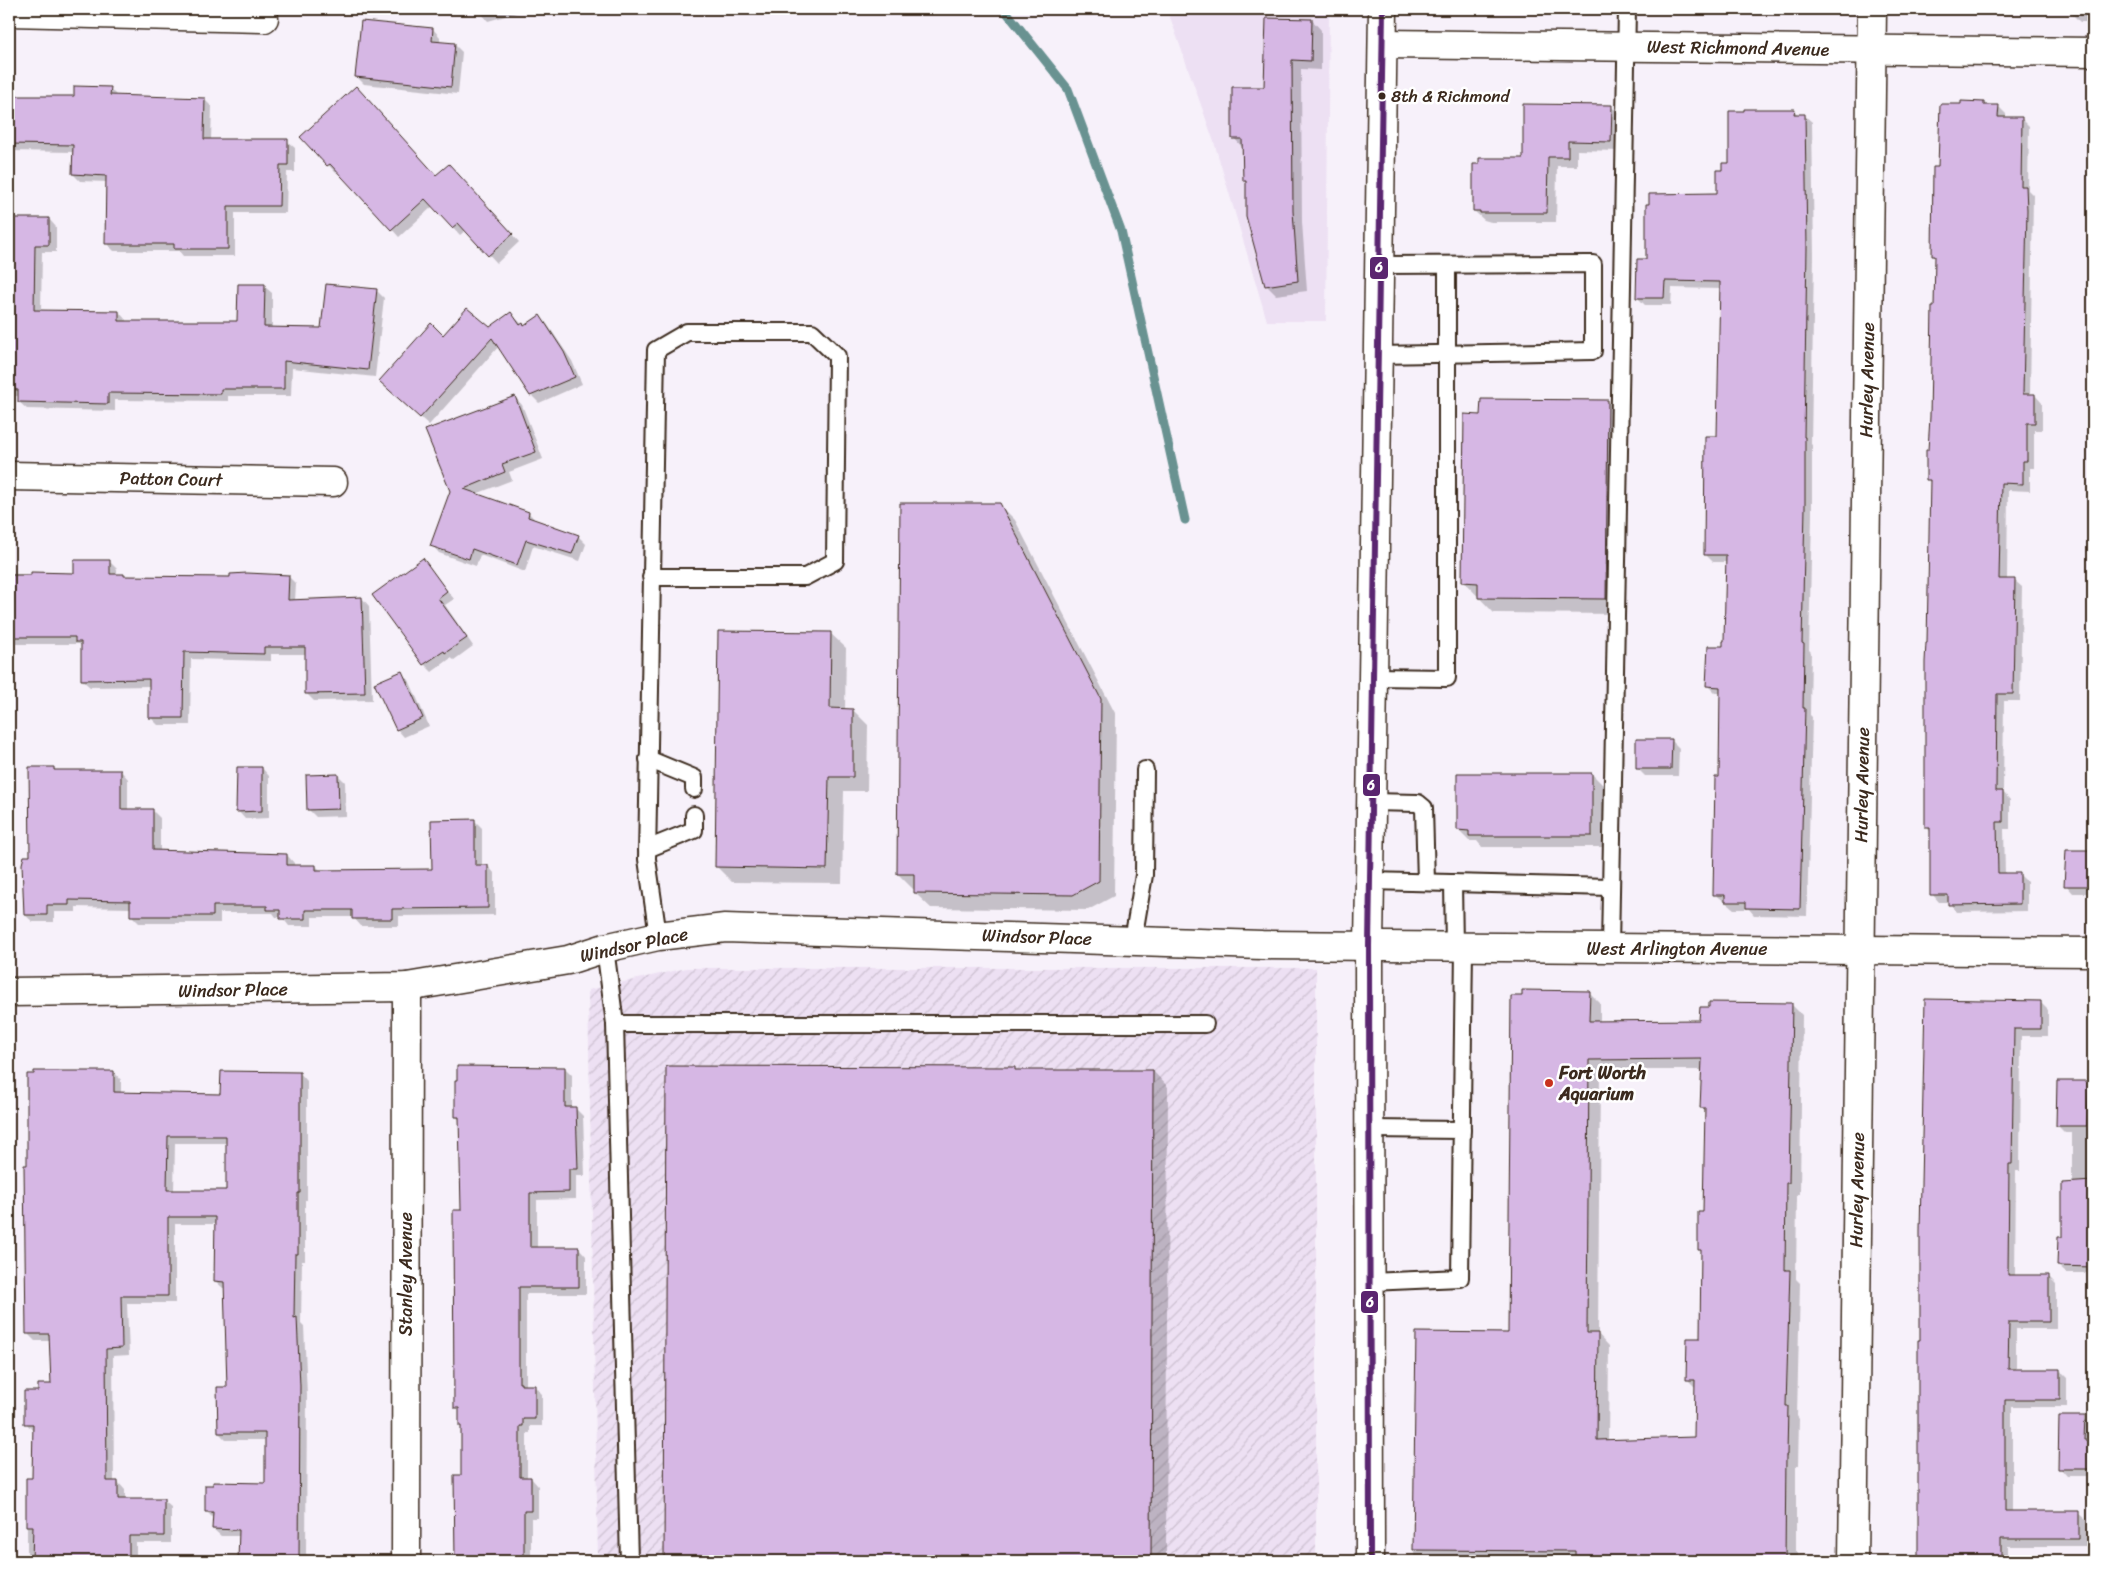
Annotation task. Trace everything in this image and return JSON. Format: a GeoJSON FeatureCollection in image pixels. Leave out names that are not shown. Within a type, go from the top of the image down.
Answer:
{"type":"FeatureCollection","features":[{"type":"Feature","properties":{"kind":"street"},"geometry":{"type":"LineString","coordinates":[[1370,1561],[1369,946],[1383,9]]}},
{"type":"Feature","properties":{"kind":"street","name":"Hurley Avenue"},"geometry":{"type":"LineString","coordinates":[[1853,1561],[1872,9]]}},
{"type":"Feature","properties":{"kind":"street"},"geometry":{"type":"LineString","coordinates":[[9,12],[264,18]]}},
{"type":"Feature","properties":{"kind":"street","name":"West Richmond Avenue"},"geometry":{"type":"LineString","coordinates":[[1382,44],[2093,52]]}},
{"type":"Feature","properties":{"kind":"street","name":"Patton Court"},"geometry":{"type":"LineString","coordinates":[[9,476],[333,482]]}},
{"type":"Feature","properties":{"kind":"street","name":"Windsor Place"},"geometry":{"type":"LineString","coordinates":[[9,992],[407,988],[568,960],[605,948],[658,936],[725,928],[1262,945]]}},
{"type":"Feature","properties":{"kind":"street","name":"West Arlington Avenue"},"geometry":{"type":"LineString","coordinates":[[1262,945],[2093,952]]}},
{"type":"Feature","properties":{"kind":"street","name":"Stanley Avenue"},"geometry":{"type":"LineString","coordinates":[[406,1561],[407,988]]}},
{"type":"Feature","properties":{"kind":"lane"},"geometry":{"type":"LineString","coordinates":[[1610,948],[1627,9]]}},
{"type":"Feature","properties":{"kind":"lane"},"geometry":{"type":"LineString","coordinates":[[1373,677],[1447,678],[1447,264]]}},
{"type":"Feature","properties":{"kind":"lane"},"geometry":{"type":"LineString","coordinates":[[1378,355],[1593,351],[1593,264],[1379,265]]}},
{"type":"Feature","properties":{"kind":"lane"},"geometry":{"type":"LineString","coordinates":[[651,577],[805,577],[835,561],[837,356],[812,332],[686,332],[656,350],[651,577],[647,849],[658,936]]}},
{"type":"Feature","properties":{"kind":"lane"},"geometry":{"type":"LineString","coordinates":[[648,759],[694,778],[694,789]]}},
{"type":"Feature","properties":{"kind":"lane"},"geometry":{"type":"LineString","coordinates":[[1133,940],[1144,875],[1144,770]]}},
{"type":"Feature","properties":{"kind":"lane"},"geometry":{"type":"LineString","coordinates":[[1371,802],[1418,803],[1424,808],[1426,882]]}},
{"type":"Feature","properties":{"kind":"lane"},"geometry":{"type":"LineString","coordinates":[[647,849],[694,830],[694,815]]}},
{"type":"Feature","properties":{"kind":"lane"},"geometry":{"type":"LineString","coordinates":[[1370,880],[1611,887]]}},
{"type":"Feature","properties":{"kind":"lane"},"geometry":{"type":"LineString","coordinates":[[1370,1282],[1460,1278],[1462,1130],[1459,947],[1453,882]]}},
{"type":"Feature","properties":{"kind":"lane"},"geometry":{"type":"LineString","coordinates":[[605,948],[615,1024],[629,1561]]}},
{"type":"Feature","properties":{"kind":"lane"},"geometry":{"type":"LineString","coordinates":[[615,1024],[1205,1024]]}},
{"type":"Feature","properties":{"kind":"lane"},"geometry":{"type":"LineString","coordinates":[[1370,1130],[1462,1130]]}},
{"type":"Feature","properties":{"kind":"shaded area"},"geometry":{"type":"Polygon","coordinates":[[[1166,9],[1329,9],[1326,321],[1267,321],[1214,142],[1166,9]]]}},
{"type":"Feature","properties":{"kind":"shaded area"},"geometry":{"type":"Polygon","coordinates":[[[687,968],[1316,968],[1316,1561],[598,1561],[588,990],[687,968]]]}},
{"type":"Feature","properties":{"kind":"building"},"geometry":{"type":"Polygon","coordinates":[[[1266,18],[1312,19],[1311,61],[1292,60],[1293,211],[1298,281],[1265,286],[1246,216],[1246,181],[1243,181],[1242,139],[1232,139],[1232,87],[1264,87],[1266,18]]]}},
{"type":"Feature","properties":{"kind":"building"},"geometry":{"type":"Polygon","coordinates":[[[361,21],[433,28],[432,41],[455,43],[451,87],[355,77],[361,21]]]}},
{"type":"Feature","properties":{"kind":"building"},"geometry":{"type":"Polygon","coordinates":[[[74,86],[111,87],[110,95],[205,98],[204,139],[288,139],[288,165],[280,165],[279,206],[228,206],[228,249],[174,249],[174,244],[105,244],[106,176],[72,174],[73,145],[9,144],[9,96],[74,96],[74,86]]]}},
{"type":"Feature","properties":{"kind":"building"},"geometry":{"type":"Polygon","coordinates":[[[356,86],[436,175],[449,164],[513,234],[488,256],[458,223],[452,228],[425,199],[391,230],[330,164],[327,166],[300,137],[356,86]]]}},
{"type":"Feature","properties":{"kind":"building"},"geometry":{"type":"Polygon","coordinates":[[[1961,101],[1984,102],[1984,105],[1999,105],[1998,117],[2022,117],[2021,186],[2026,186],[2027,210],[2023,394],[2035,394],[2035,423],[2027,423],[2027,461],[2023,461],[2023,484],[2001,483],[1999,579],[2015,579],[2013,694],[1997,694],[1996,791],[2003,791],[2003,822],[1997,822],[1998,873],[2020,873],[2020,904],[1948,905],[1948,895],[1930,895],[1930,828],[1925,828],[1925,662],[1930,480],[1926,480],[1926,450],[1928,450],[1930,417],[1932,307],[1934,307],[1935,256],[1932,256],[1933,167],[1938,167],[1940,104],[1961,104],[1961,101]]]}},
{"type":"Feature","properties":{"kind":"building"},"geometry":{"type":"Polygon","coordinates":[[[1523,104],[1612,105],[1611,142],[1568,141],[1568,157],[1548,157],[1547,213],[1480,213],[1480,211],[1473,211],[1473,164],[1479,164],[1479,158],[1523,158],[1523,104]]]}},
{"type":"Feature","properties":{"kind":"building"},"geometry":{"type":"Polygon","coordinates":[[[1744,109],[1795,109],[1794,114],[1805,114],[1807,247],[1802,643],[1804,644],[1803,708],[1805,708],[1800,909],[1746,908],[1746,902],[1725,902],[1725,895],[1713,895],[1715,777],[1719,777],[1720,687],[1706,686],[1708,646],[1723,646],[1724,641],[1726,555],[1704,555],[1705,436],[1717,436],[1720,282],[1665,281],[1664,298],[1636,298],[1637,259],[1646,259],[1646,204],[1649,204],[1649,194],[1717,193],[1717,170],[1722,170],[1722,163],[1729,163],[1729,111],[1744,111],[1744,109]]]}},
{"type":"Feature","properties":{"kind":"building"},"geometry":{"type":"Polygon","coordinates":[[[9,218],[49,218],[49,245],[35,245],[34,310],[119,311],[119,321],[237,321],[238,284],[265,284],[264,327],[321,328],[326,284],[377,289],[368,370],[284,361],[284,389],[221,389],[221,394],[108,393],[108,404],[18,402],[18,390],[9,389],[9,218]]]}},
{"type":"Feature","properties":{"kind":"building"},"geometry":{"type":"Polygon","coordinates":[[[467,308],[490,327],[511,312],[520,325],[523,323],[524,326],[540,315],[564,352],[575,377],[530,396],[492,338],[420,418],[379,381],[431,323],[443,335],[467,308]]]}},
{"type":"Feature","properties":{"kind":"building"},"geometry":{"type":"Polygon","coordinates":[[[515,396],[536,452],[502,464],[505,472],[464,489],[529,512],[528,517],[579,535],[572,554],[526,540],[517,565],[472,549],[469,559],[430,546],[450,491],[425,430],[515,396]]]}},
{"type":"Feature","properties":{"kind":"building"},"geometry":{"type":"Polygon","coordinates":[[[1481,399],[1608,400],[1606,599],[1478,598],[1478,583],[1462,582],[1464,414],[1480,415],[1481,399]]]}},
{"type":"Feature","properties":{"kind":"building"},"geometry":{"type":"Polygon","coordinates":[[[900,503],[1000,503],[1101,699],[1099,881],[1073,895],[914,893],[914,874],[897,874],[900,503]]]}},
{"type":"Feature","properties":{"kind":"building"},"geometry":{"type":"Polygon","coordinates":[[[423,558],[447,591],[438,598],[467,638],[423,665],[372,595],[423,558]]]}},
{"type":"Feature","properties":{"kind":"building"},"geometry":{"type":"Polygon","coordinates":[[[74,560],[110,560],[110,574],[124,574],[124,576],[230,577],[230,574],[247,573],[289,575],[288,600],[362,597],[365,693],[305,694],[305,647],[264,647],[264,654],[184,652],[183,718],[149,718],[149,679],[81,680],[81,642],[75,642],[75,637],[9,637],[9,575],[31,575],[31,572],[74,573],[74,560]]]}},
{"type":"Feature","properties":{"kind":"building"},"geometry":{"type":"Polygon","coordinates":[[[718,631],[831,632],[830,708],[853,709],[853,777],[829,777],[827,869],[715,867],[718,631]]]}},
{"type":"Feature","properties":{"kind":"building"},"geometry":{"type":"Polygon","coordinates":[[[402,671],[423,718],[396,730],[374,683],[402,671]]]}},
{"type":"Feature","properties":{"kind":"building"},"geometry":{"type":"Polygon","coordinates":[[[1636,739],[1672,739],[1671,769],[1636,769],[1636,739]]]}},
{"type":"Feature","properties":{"kind":"building"},"geometry":{"type":"Polygon","coordinates":[[[29,767],[54,767],[54,770],[121,770],[121,809],[153,809],[153,850],[287,854],[287,865],[316,865],[316,870],[432,869],[431,820],[475,819],[475,865],[488,865],[488,908],[392,909],[392,919],[352,919],[352,910],[305,910],[305,919],[280,919],[280,910],[267,910],[267,906],[213,906],[213,916],[130,916],[130,901],[69,900],[69,905],[47,905],[47,915],[24,915],[22,864],[24,856],[30,856],[29,767]]]}},
{"type":"Feature","properties":{"kind":"building"},"geometry":{"type":"Polygon","coordinates":[[[237,767],[262,767],[262,811],[236,812],[237,767]]]}},
{"type":"Feature","properties":{"kind":"building"},"geometry":{"type":"Polygon","coordinates":[[[1457,773],[1592,773],[1592,836],[1469,836],[1469,831],[1457,830],[1457,773]]]}},
{"type":"Feature","properties":{"kind":"building"},"geometry":{"type":"Polygon","coordinates":[[[338,774],[339,809],[307,810],[306,775],[338,774]]]}},
{"type":"Feature","properties":{"kind":"building"},"geometry":{"type":"Polygon","coordinates":[[[2066,850],[2092,850],[2092,886],[2064,886],[2066,850]]]}},
{"type":"Feature","properties":{"kind":"building"},"geometry":{"type":"Polygon","coordinates":[[[1522,990],[1590,991],[1589,1021],[1699,1020],[1700,1007],[1709,1007],[1709,1002],[1792,1003],[1789,1183],[1786,1183],[1785,1270],[1790,1270],[1786,1406],[1788,1406],[1785,1561],[1575,1561],[1575,1551],[1413,1550],[1416,1332],[1508,1333],[1511,996],[1522,996],[1522,990]],[[1702,1059],[1589,1060],[1587,1333],[1598,1333],[1597,1440],[1694,1437],[1695,1380],[1686,1380],[1687,1338],[1700,1338],[1701,1250],[1698,1250],[1698,1212],[1703,1212],[1705,1108],[1700,1108],[1702,1059]]]}},
{"type":"Feature","properties":{"kind":"building"},"geometry":{"type":"Polygon","coordinates":[[[1925,999],[2041,1001],[2041,1029],[2014,1029],[2012,1164],[2009,1164],[2008,1275],[2049,1275],[2049,1322],[2009,1322],[2008,1369],[2060,1369],[2060,1400],[2005,1400],[2005,1511],[2079,1511],[2079,1539],[2001,1539],[2001,1561],[1918,1561],[1918,1340],[1920,1340],[1920,1230],[1925,999]]]}},
{"type":"Feature","properties":{"kind":"building"},"geometry":{"type":"Polygon","coordinates":[[[457,1066],[565,1067],[565,1107],[576,1107],[578,1169],[569,1169],[569,1192],[530,1193],[530,1247],[579,1247],[579,1287],[519,1287],[519,1383],[521,1385],[535,1385],[535,1419],[523,1419],[523,1426],[520,1426],[520,1477],[531,1477],[531,1511],[524,1511],[524,1561],[455,1561],[454,1475],[461,1475],[461,1426],[459,1426],[459,1408],[454,1408],[453,1210],[461,1210],[459,1117],[455,1117],[457,1066]]]}},
{"type":"Feature","properties":{"kind":"building"},"geometry":{"type":"Polygon","coordinates":[[[666,1066],[1015,1067],[1015,1070],[1153,1070],[1151,1561],[664,1561],[666,1066]]]}},
{"type":"Feature","properties":{"kind":"building"},"geometry":{"type":"Polygon","coordinates":[[[34,1071],[114,1071],[114,1092],[220,1094],[221,1071],[300,1072],[300,1193],[298,1193],[298,1254],[295,1254],[294,1318],[297,1317],[300,1386],[299,1561],[238,1561],[239,1530],[212,1529],[213,1512],[205,1512],[205,1485],[213,1485],[213,1482],[265,1483],[265,1433],[218,1433],[217,1387],[227,1387],[224,1282],[214,1281],[215,1217],[168,1217],[168,1296],[121,1296],[122,1348],[106,1349],[107,1481],[118,1481],[118,1499],[164,1499],[164,1536],[129,1536],[129,1561],[32,1561],[33,1526],[26,1526],[26,1478],[32,1478],[33,1424],[24,1424],[24,1391],[38,1391],[38,1384],[51,1384],[49,1334],[26,1334],[24,1165],[27,1165],[27,1074],[34,1074],[34,1071]],[[168,1136],[167,1190],[226,1190],[226,1136],[168,1136]]]}},
{"type":"Feature","properties":{"kind":"building"},"geometry":{"type":"Polygon","coordinates":[[[2057,1081],[2089,1081],[2087,1126],[2056,1126],[2057,1081]]]}},
{"type":"Feature","properties":{"kind":"building"},"geometry":{"type":"Polygon","coordinates":[[[2093,1181],[2092,1267],[2057,1266],[2058,1237],[2062,1237],[2062,1183],[2093,1181]]]}},
{"type":"Feature","properties":{"kind":"building"},"geometry":{"type":"Polygon","coordinates":[[[2059,1416],[2085,1416],[2084,1440],[2090,1440],[2090,1469],[2058,1469],[2059,1416]]]}},
{"type":"Feature","properties":{"kind":"waterway"},"geometry":{"type":"LineString","coordinates":[[1004,9],[1068,89],[1121,231],[1185,520]]}},
{"type":"Feature","properties":{"kind":"transit line","name":"6"},"geometry":{"type":"LineString","coordinates":[[1370,1561],[1369,946],[1383,9]]}},
{"type":"Feature","properties":{"kind":"place","name":"8th & Richmond"},"geometry":{"type":"Point","coordinates":[1382,96]}},
{"type":"Feature","properties":{"kind":"place","name":"Fort Worth Aquarium"},"geometry":{"type":"Point","coordinates":[1549,1083]}}]}
